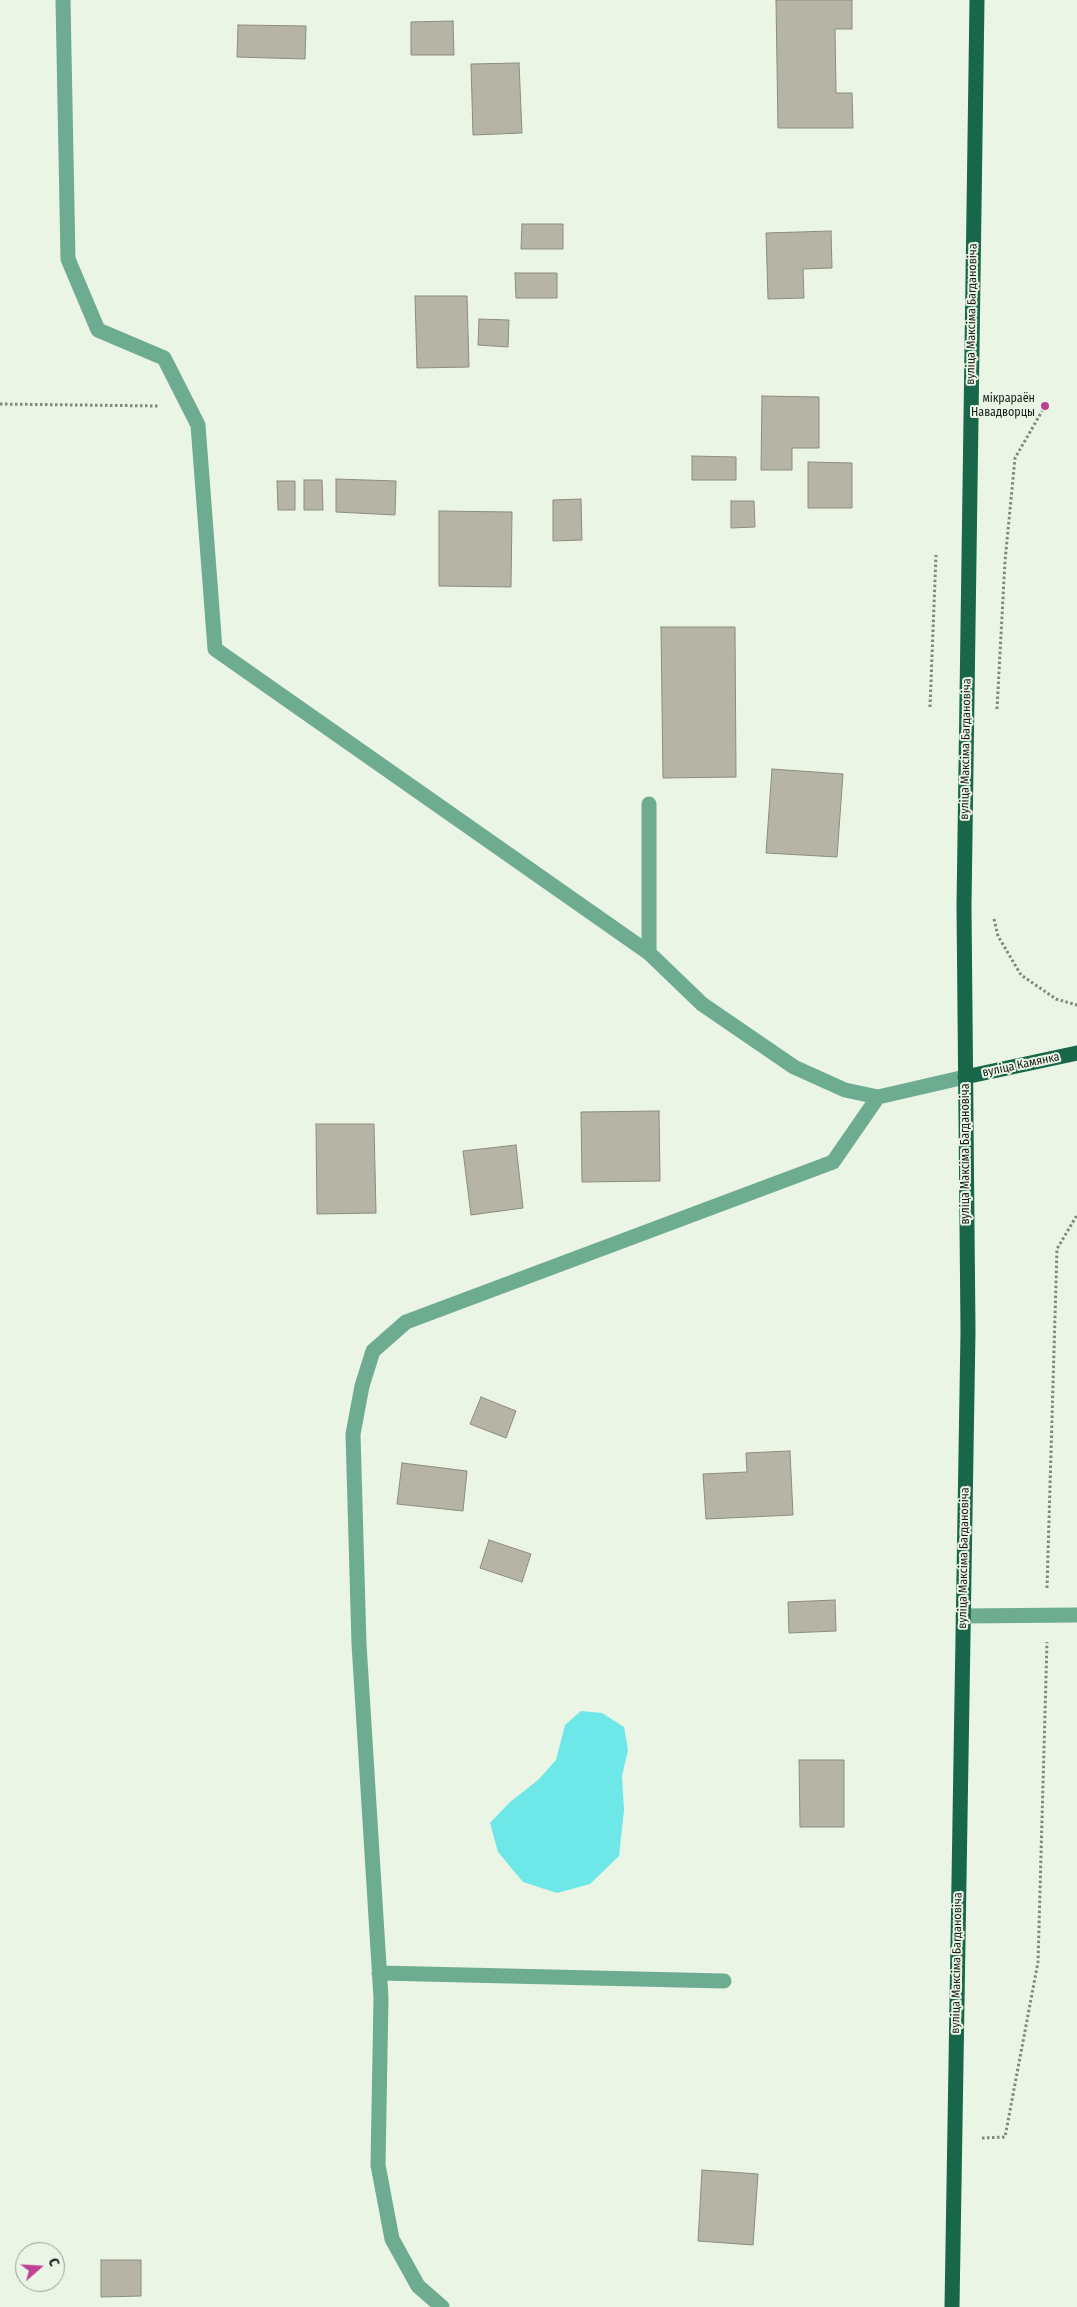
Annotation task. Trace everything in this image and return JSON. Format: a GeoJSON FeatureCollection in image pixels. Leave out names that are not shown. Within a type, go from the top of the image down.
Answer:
{"type":"FeatureCollection","features":[{"type":"Feature","properties":{"kind":"main road","name":"вуліца Максіма Багдановіча"},"geometry":{"type":"LineString","coordinates":[[952,2307],[968,1331],[964,906],[977,0]]}},
{"type":"Feature","properties":{"kind":"main road","name":"вуліца Камянка"},"geometry":{"type":"LineString","coordinates":[[965,1077],[1077,1053]]}},
{"type":"Feature","properties":{"kind":"lane"},"geometry":{"type":"LineString","coordinates":[[63,0],[68,259],[98,330],[164,358],[198,425],[215,649],[649,953],[702,1004],[794,1067],[845,1090],[878,1097],[965,1077]]}},
{"type":"Feature","properties":{"kind":"lane"},"geometry":{"type":"LineString","coordinates":[[649,804],[649,953]]}},
{"type":"Feature","properties":{"kind":"lane"},"geometry":{"type":"LineString","coordinates":[[442,2307],[418,2286],[392,2239],[378,2164],[381,1998],[359,1644],[353,1434],[362,1386],[373,1351],[406,1322],[833,1162],[878,1097]]}},
{"type":"Feature","properties":{"kind":"lane"},"geometry":{"type":"LineString","coordinates":[[963,1616],[1077,1615]]}},
{"type":"Feature","properties":{"kind":"lane"},"geometry":{"type":"LineString","coordinates":[[379,1973],[724,1982]]}},
{"type":"Feature","properties":{"kind":"path"},"geometry":{"type":"LineString","coordinates":[[0,404],[188,406]]}},
{"type":"Feature","properties":{"kind":"path"},"geometry":{"type":"LineString","coordinates":[[997,716],[1005,561],[1016,458],[1045,406]]}},
{"type":"Feature","properties":{"kind":"path"},"geometry":{"type":"LineString","coordinates":[[930,707],[936,555]]}},
{"type":"Feature","properties":{"kind":"path"},"geometry":{"type":"LineString","coordinates":[[994,918],[998,936],[1021,975],[1056,999],[1077,1005]]}},
{"type":"Feature","properties":{"kind":"path"},"geometry":{"type":"LineString","coordinates":[[954,2139],[1005,2137],[1038,1962],[1048,1616],[1046,1570],[1056,1249],[1077,1214]]}},
{"type":"Feature","properties":{"kind":"water"},"geometry":{"type":"Polygon","coordinates":[[[581,1711],[602,1713],[624,1727],[628,1750],[622,1776],[624,1810],[619,1856],[590,1884],[557,1893],[523,1882],[498,1852],[490,1823],[510,1802],[538,1780],[556,1760],[565,1725],[581,1711]]]}},
{"type":"Feature","properties":{"kind":"building"},"geometry":{"type":"Polygon","coordinates":[[[776,0],[852,0],[852,29],[835,29],[836,93],[852,93],[853,128],[778,128],[776,0]]]}},
{"type":"Feature","properties":{"kind":"building"},"geometry":{"type":"Polygon","coordinates":[[[453,21],[454,55],[411,55],[411,22],[453,21]]]}},
{"type":"Feature","properties":{"kind":"building"},"geometry":{"type":"Polygon","coordinates":[[[238,25],[306,26],[305,59],[237,57],[238,25]]]}},
{"type":"Feature","properties":{"kind":"building"},"geometry":{"type":"Polygon","coordinates":[[[519,63],[522,133],[473,135],[471,64],[519,63]]]}},
{"type":"Feature","properties":{"kind":"building"},"geometry":{"type":"Polygon","coordinates":[[[522,224],[563,224],[563,249],[521,249],[522,224]]]}},
{"type":"Feature","properties":{"kind":"building"},"geometry":{"type":"Polygon","coordinates":[[[831,231],[832,268],[803,269],[804,298],[768,299],[766,233],[831,231]]]}},
{"type":"Feature","properties":{"kind":"building"},"geometry":{"type":"Polygon","coordinates":[[[515,273],[557,273],[557,298],[516,298],[515,273]]]}},
{"type":"Feature","properties":{"kind":"building"},"geometry":{"type":"Polygon","coordinates":[[[415,296],[467,296],[469,367],[417,368],[415,296]]]}},
{"type":"Feature","properties":{"kind":"building"},"geometry":{"type":"Polygon","coordinates":[[[479,319],[509,320],[508,347],[478,345],[479,319]]]}},
{"type":"Feature","properties":{"kind":"building"},"geometry":{"type":"Polygon","coordinates":[[[762,396],[819,397],[819,448],[792,448],[792,470],[761,470],[762,396]]]}},
{"type":"Feature","properties":{"kind":"building"},"geometry":{"type":"Polygon","coordinates":[[[692,456],[736,457],[736,480],[692,480],[692,456]]]}},
{"type":"Feature","properties":{"kind":"building"},"geometry":{"type":"Polygon","coordinates":[[[808,462],[852,463],[852,508],[808,508],[808,462]]]}},
{"type":"Feature","properties":{"kind":"building"},"geometry":{"type":"Polygon","coordinates":[[[336,479],[396,481],[395,515],[336,512],[336,479]]]}},
{"type":"Feature","properties":{"kind":"building"},"geometry":{"type":"Polygon","coordinates":[[[304,480],[322,480],[323,510],[304,510],[304,480]]]}},
{"type":"Feature","properties":{"kind":"building"},"geometry":{"type":"Polygon","coordinates":[[[277,481],[295,481],[295,510],[278,510],[277,481]]]}},
{"type":"Feature","properties":{"kind":"building"},"geometry":{"type":"Polygon","coordinates":[[[581,499],[582,540],[553,541],[553,500],[581,499]]]}},
{"type":"Feature","properties":{"kind":"building"},"geometry":{"type":"Polygon","coordinates":[[[731,501],[754,501],[755,527],[731,528],[731,501]]]}},
{"type":"Feature","properties":{"kind":"building"},"geometry":{"type":"Polygon","coordinates":[[[439,511],[512,512],[511,587],[439,586],[439,511]]]}},
{"type":"Feature","properties":{"kind":"building"},"geometry":{"type":"Polygon","coordinates":[[[661,627],[735,627],[736,777],[663,778],[661,627]]]}},
{"type":"Feature","properties":{"kind":"building"},"geometry":{"type":"Polygon","coordinates":[[[772,769],[843,774],[837,857],[766,853],[772,769]]]}},
{"type":"Feature","properties":{"kind":"building"},"geometry":{"type":"Polygon","coordinates":[[[659,1111],[660,1181],[582,1182],[581,1112],[659,1111]]]}},
{"type":"Feature","properties":{"kind":"building"},"geometry":{"type":"Polygon","coordinates":[[[316,1124],[374,1124],[376,1213],[317,1214],[316,1124]]]}},
{"type":"Feature","properties":{"kind":"building"},"geometry":{"type":"Polygon","coordinates":[[[516,1145],[523,1208],[471,1215],[463,1151],[516,1145]]]}},
{"type":"Feature","properties":{"kind":"building"},"geometry":{"type":"Polygon","coordinates":[[[481,1397],[516,1411],[506,1438],[470,1424],[481,1397]]]}},
{"type":"Feature","properties":{"kind":"building"},"geometry":{"type":"Polygon","coordinates":[[[790,1451],[793,1515],[706,1519],[703,1474],[747,1472],[746,1453],[790,1451]]]}},
{"type":"Feature","properties":{"kind":"building"},"geometry":{"type":"Polygon","coordinates":[[[402,1463],[467,1471],[463,1511],[397,1504],[402,1463]]]}},
{"type":"Feature","properties":{"kind":"building"},"geometry":{"type":"Polygon","coordinates":[[[489,1540],[531,1554],[522,1582],[480,1568],[489,1540]]]}},
{"type":"Feature","properties":{"kind":"building"},"geometry":{"type":"Polygon","coordinates":[[[835,1600],[836,1631],[789,1633],[788,1602],[835,1600]]]}},
{"type":"Feature","properties":{"kind":"building"},"geometry":{"type":"Polygon","coordinates":[[[799,1760],[844,1760],[844,1827],[800,1827],[799,1760]]]}},
{"type":"Feature","properties":{"kind":"building"},"geometry":{"type":"Polygon","coordinates":[[[702,2170],[758,2174],[753,2245],[698,2241],[702,2170]]]}},
{"type":"Feature","properties":{"kind":"building"},"geometry":{"type":"Polygon","coordinates":[[[101,2260],[141,2260],[141,2296],[101,2297],[101,2260]]]}},
{"type":"Feature","properties":{"kind":"place","name":"мікрараён Навадворцы"},"geometry":{"type":"Point","coordinates":[1045,406]}}]}
